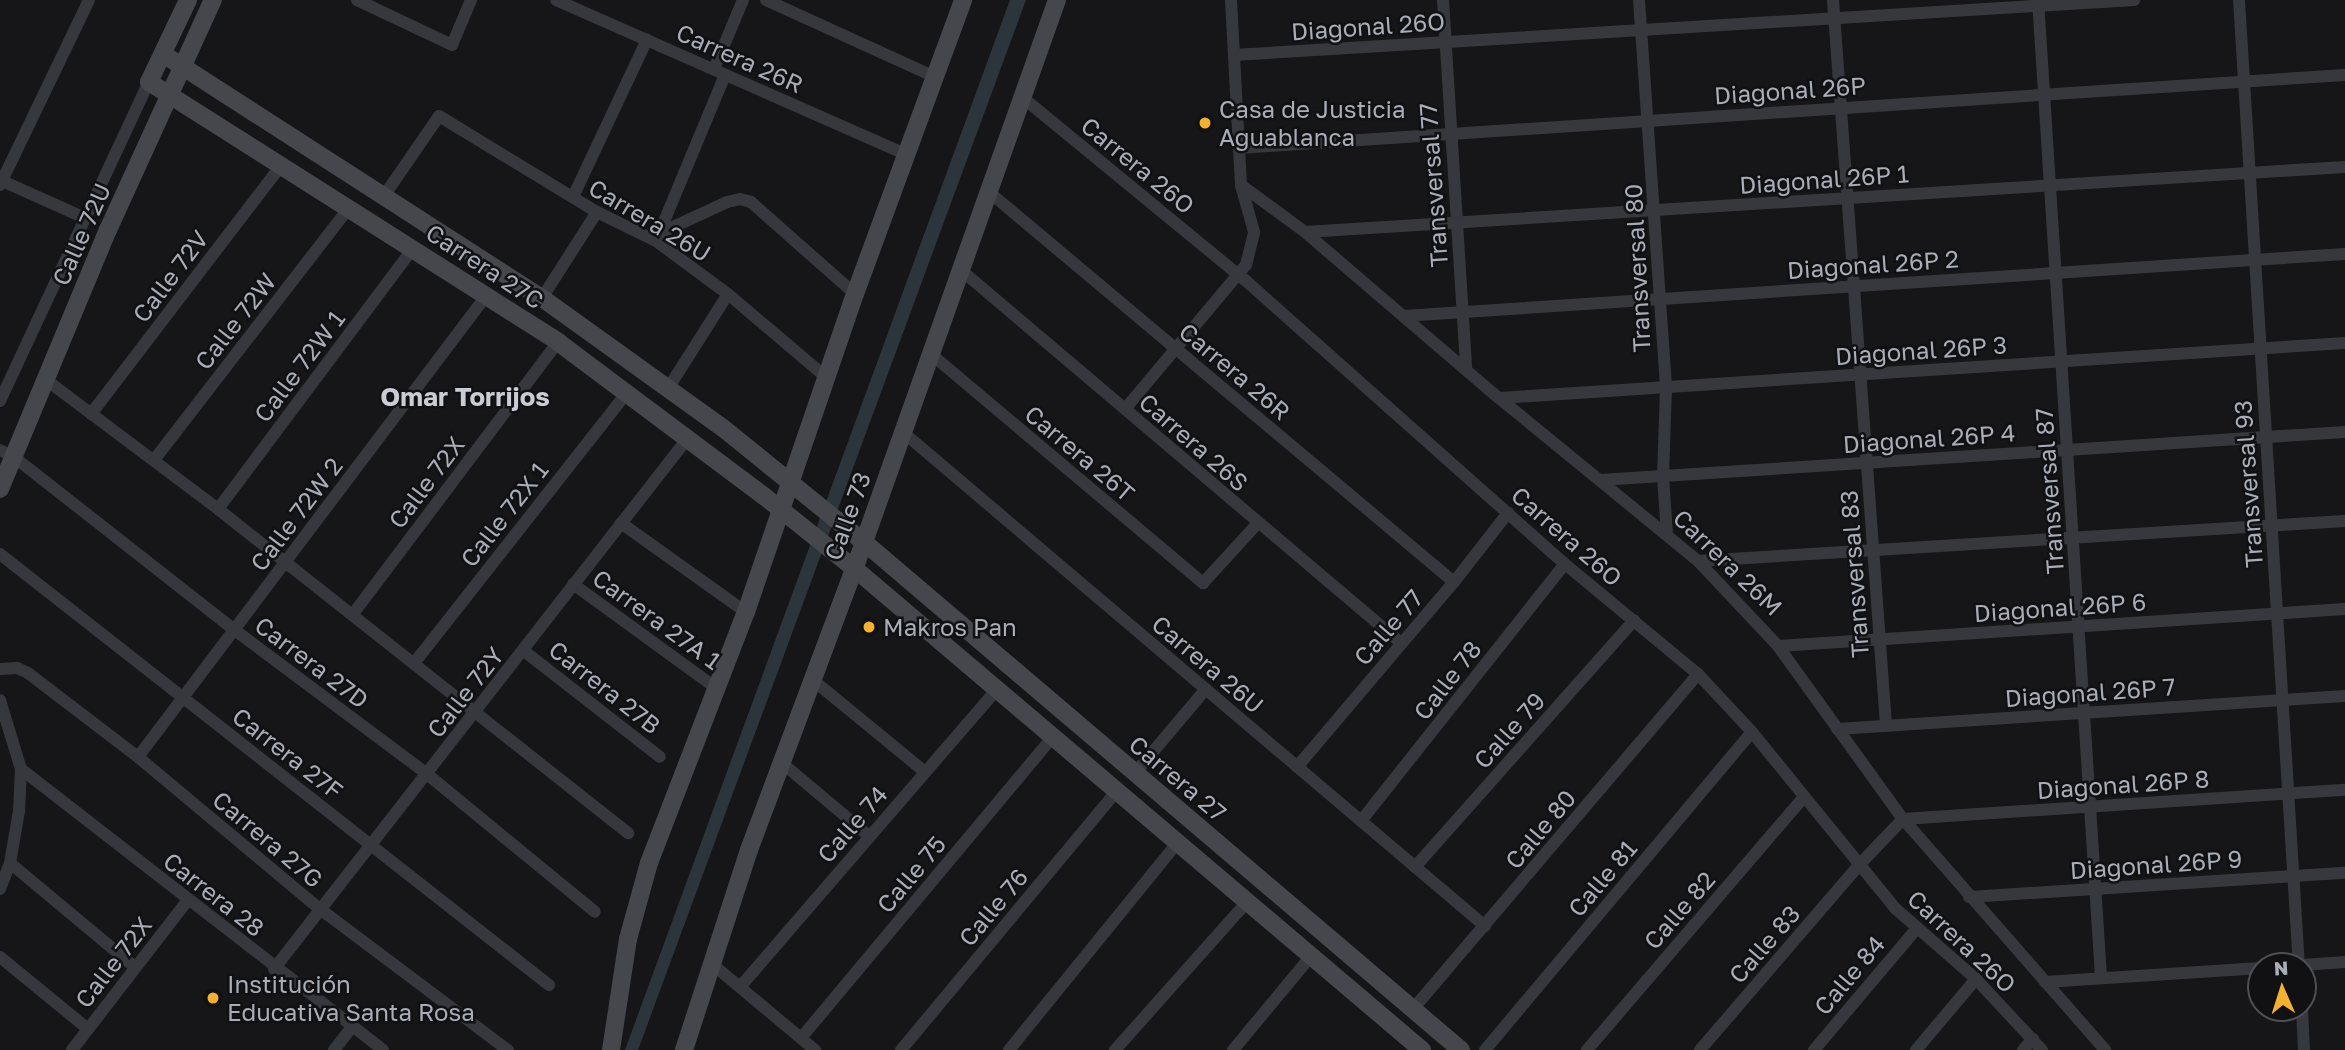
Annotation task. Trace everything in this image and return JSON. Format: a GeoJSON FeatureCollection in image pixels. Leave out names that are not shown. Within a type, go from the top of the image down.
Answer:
{"type":"FeatureCollection","features":[{"type":"Feature","properties":{"kind":"main road","name":"Calle 72U"},"geometry":{"type":"LineString","coordinates":[[149,82],[188,0]]}},
{"type":"Feature","properties":{"kind":"main road","name":"Calle 72U"},"geometry":{"type":"LineString","coordinates":[[0,489],[7,454],[45,379],[108,230],[172,94],[212,0]]}},
{"type":"Feature","properties":{"kind":"main road"},"geometry":{"type":"LineString","coordinates":[[611,1050],[640,893],[746,612],[855,293],[963,0]]}},
{"type":"Feature","properties":{"kind":"main road","name":"Calle 73"},"geometry":{"type":"LineString","coordinates":[[684,1050],[711,963],[782,763],[904,433],[1057,0]]}},
{"type":"Feature","properties":{"kind":"main road","name":"Carrera 27C"},"geometry":{"type":"LineString","coordinates":[[163,54],[542,298],[669,387],[790,482]]}},
{"type":"Feature","properties":{"kind":"main road","name":"Carrera 27C"},"geometry":{"type":"LineString","coordinates":[[149,82],[172,94],[558,342],[780,511]]}},
{"type":"Feature","properties":{"kind":"main road"},"geometry":{"type":"LineString","coordinates":[[790,482],[864,542]]}},
{"type":"Feature","properties":{"kind":"main road"},"geometry":{"type":"LineString","coordinates":[[780,511],[854,568]]}},
{"type":"Feature","properties":{"kind":"main road","name":"Carrera 27"},"geometry":{"type":"LineString","coordinates":[[864,542],[1461,1050]]}},
{"type":"Feature","properties":{"kind":"main road","name":"Carrera 27"},"geometry":{"type":"LineString","coordinates":[[854,568],[1422,1050]]}},
{"type":"Feature","properties":{"kind":"street"},"geometry":{"type":"LineString","coordinates":[[85,218],[1,182],[89,0]]}},
{"type":"Feature","properties":{"kind":"street"},"geometry":{"type":"LineString","coordinates":[[357,0],[452,45],[471,0]]}},
{"type":"Feature","properties":{"kind":"street","name":"Carrera 26R"},"geometry":{"type":"LineString","coordinates":[[555,0],[907,155]]}},
{"type":"Feature","properties":{"kind":"street"},"geometry":{"type":"LineString","coordinates":[[658,237],[744,0]]}},
{"type":"Feature","properties":{"kind":"street"},"geometry":{"type":"LineString","coordinates":[[766,0],[935,77]]}},
{"type":"Feature","properties":{"kind":"street"},"geometry":{"type":"LineString","coordinates":[[1125,410],[1246,265],[1254,232],[1241,186],[1231,0]]}},
{"type":"Feature","properties":{"kind":"street","name":"Transversal 77"},"geometry":{"type":"LineString","coordinates":[[1443,0],[1466,367]]}},
{"type":"Feature","properties":{"kind":"street","name":"Transversal 80"},"geometry":{"type":"LineString","coordinates":[[1639,0],[1665,387],[1663,476],[1667,534]]}},
{"type":"Feature","properties":{"kind":"street","name":"Transversal 83"},"geometry":{"type":"LineString","coordinates":[[1833,0],[1886,726]]}},
{"type":"Feature","properties":{"kind":"street","name":"Diagonal 26O"},"geometry":{"type":"LineString","coordinates":[[1234,55],[2038,3],[2134,0]]}},
{"type":"Feature","properties":{"kind":"street","name":"Transversal 93"},"geometry":{"type":"LineString","coordinates":[[2239,0],[2298,952]]}},
{"type":"Feature","properties":{"kind":"street","name":"Transversal 87"},"geometry":{"type":"LineString","coordinates":[[2038,3],[2101,978]]}},
{"type":"Feature","properties":{"kind":"street"},"geometry":{"type":"LineString","coordinates":[[573,197],[647,40]]}},
{"type":"Feature","properties":{"kind":"street","name":"Diagonal 26P"},"geometry":{"type":"LineString","coordinates":[[1239,148],[2345,75]]}},
{"type":"Feature","properties":{"kind":"street","name":"Calle 72U"},"geometry":{"type":"LineString","coordinates":[[0,401],[149,82]]}},
{"type":"Feature","properties":{"kind":"street","name":"Carrera 26O"},"geometry":{"type":"LineString","coordinates":[[1022,97],[1238,275],[1565,564],[1698,674],[1752,732],[1896,909],[1976,979],[2042,1050]]}},
{"type":"Feature","properties":{"kind":"street","name":"Carrera 26U"},"geometry":{"type":"LineString","coordinates":[[384,196],[439,116],[597,212],[658,237],[827,378]]}},
{"type":"Feature","properties":{"kind":"street","name":"Calle 72V"},"geometry":{"type":"LineString","coordinates":[[91,414],[282,164]]}},
{"type":"Feature","properties":{"kind":"street","name":"Diagonal 26P 1"},"geometry":{"type":"LineString","coordinates":[[1306,232],[2345,167]]}},
{"type":"Feature","properties":{"kind":"street","name":"Carrera 26M"},"geometry":{"type":"LineString","coordinates":[[1241,186],[1306,232],[1499,398],[1698,561],[1778,646],[1903,819],[2105,1050]]}},
{"type":"Feature","properties":{"kind":"street","name":"Carrera 26R"},"geometry":{"type":"LineString","coordinates":[[989,192],[1454,582]]}},
{"type":"Feature","properties":{"kind":"street"},"geometry":{"type":"LineString","coordinates":[[658,237],[740,199],[751,202],[855,293]]}},
{"type":"Feature","properties":{"kind":"street","name":"Calle 72W"},"geometry":{"type":"LineString","coordinates":[[154,460],[349,208]]}},
{"type":"Feature","properties":{"kind":"street"},"geometry":{"type":"LineString","coordinates":[[542,298],[597,212]]}},
{"type":"Feature","properties":{"kind":"street","name":"Calle 72W 1"},"geometry":{"type":"LineString","coordinates":[[218,509],[413,248]]}},
{"type":"Feature","properties":{"kind":"street","name":"Diagonal 26P 2"},"geometry":{"type":"LineString","coordinates":[[1403,316],[2345,254]]}},
{"type":"Feature","properties":{"kind":"street","name":"Carrera 26S"},"geometry":{"type":"LineString","coordinates":[[961,270],[1257,524],[1401,643]]}},
{"type":"Feature","properties":{"kind":"street"},"geometry":{"type":"LineString","coordinates":[[669,387],[728,294]]}},
{"type":"Feature","properties":{"kind":"street","name":"Calle 72W 2"},"geometry":{"type":"LineString","coordinates":[[138,757],[232,628],[286,562],[486,296]]}},
{"type":"Feature","properties":{"kind":"street","name":"Calle 72X"},"geometry":{"type":"LineString","coordinates":[[353,614],[558,342]]}},
{"type":"Feature","properties":{"kind":"street","name":"Diagonal 26P 3"},"geometry":{"type":"LineString","coordinates":[[1499,398],[2345,343]]}},
{"type":"Feature","properties":{"kind":"street","name":"Carrera 26T"},"geometry":{"type":"LineString","coordinates":[[931,354],[1203,583],[1257,524]]}},
{"type":"Feature","properties":{"kind":"street"},"geometry":{"type":"LineString","coordinates":[[45,379],[415,662],[628,833]]}},
{"type":"Feature","properties":{"kind":"street","name":"Calle 72X 1"},"geometry":{"type":"LineString","coordinates":[[415,662],[627,393]]}},
{"type":"Feature","properties":{"kind":"street","name":"Diagonal 26P 4"},"geometry":{"type":"LineString","coordinates":[[1600,480],[2345,432]]}},
{"type":"Feature","properties":{"kind":"street","name":"Carrera 26U"},"geometry":{"type":"LineString","coordinates":[[904,433],[1485,926]]}},
{"type":"Feature","properties":{"kind":"street","name":"Calle 72Y"},"geometry":{"type":"LineString","coordinates":[[275,969],[369,844],[524,651],[687,439]]}},
{"type":"Feature","properties":{"kind":"street","name":"Carrera 27D"},"geometry":{"type":"LineString","coordinates":[[7,454],[427,774],[595,912]]}},
{"type":"Feature","properties":{"kind":"street","name":"Calle 77"},"geometry":{"type":"LineString","coordinates":[[1297,767],[1454,582],[1507,513]]}},
{"type":"Feature","properties":{"kind":"street"},"geometry":{"type":"LineString","coordinates":[[1698,561],[2345,521]]}},
{"type":"Feature","properties":{"kind":"street"},"geometry":{"type":"LineString","coordinates":[[621,523],[746,612]]}},
{"type":"Feature","properties":{"kind":"street","name":"Carrera 27F"},"geometry":{"type":"LineString","coordinates":[[0,554],[549,985]]}},
{"type":"Feature","properties":{"kind":"street","name":"Calle 78"},"geometry":{"type":"LineString","coordinates":[[1361,821],[1565,564]]}},
{"type":"Feature","properties":{"kind":"street","name":"Carrera 27A 1"},"geometry":{"type":"LineString","coordinates":[[573,584],[716,688]]}},
{"type":"Feature","properties":{"kind":"street","name":"Diagonal 26P 6"},"geometry":{"type":"LineString","coordinates":[[1778,646],[2345,609]]}},
{"type":"Feature","properties":{"kind":"street","name":"Calle 79"},"geometry":{"type":"LineString","coordinates":[[1415,867],[1634,620]]}},
{"type":"Feature","properties":{"kind":"street","name":"Carrera 27B"},"geometry":{"type":"LineString","coordinates":[[524,651],[660,757]]}},
{"type":"Feature","properties":{"kind":"street","name":"Carrera 27G"},"geometry":{"type":"LineString","coordinates":[[0,669],[17,668],[28,673],[138,757],[320,909],[508,1050]]}},
{"type":"Feature","properties":{"kind":"street","name":"Calle 80"},"geometry":{"type":"LineString","coordinates":[[1413,1009],[1698,674]]}},
{"type":"Feature","properties":{"kind":"street"},"geometry":{"type":"LineString","coordinates":[[813,680],[925,772]]}},
{"type":"Feature","properties":{"kind":"street"},"geometry":{"type":"LineString","coordinates":[[1135,773],[1206,689]]}},
{"type":"Feature","properties":{"kind":"street","name":"Calle 74"},"geometry":{"type":"LineString","coordinates":[[740,987],[997,690]]}},
{"type":"Feature","properties":{"kind":"street","name":"Diagonal 26P 7"},"geometry":{"type":"LineString","coordinates":[[1837,729],[2345,696]]}},
{"type":"Feature","properties":{"kind":"street"},"geometry":{"type":"LineString","coordinates":[[0,700],[21,769],[19,811],[5,860],[1,886]]}},
{"type":"Feature","properties":{"kind":"street","name":"Calle 81"},"geometry":{"type":"LineString","coordinates":[[1485,1050],[1752,732]]}},
{"type":"Feature","properties":{"kind":"street","name":"Calle 75"},"geometry":{"type":"LineString","coordinates":[[801,1038],[1053,737]]}},
{"type":"Feature","properties":{"kind":"street"},"geometry":{"type":"LineString","coordinates":[[782,763],[869,836]]}},
{"type":"Feature","properties":{"kind":"street","name":"Carrera 28"},"geometry":{"type":"LineString","coordinates":[[21,769],[275,969],[383,1050]]}},
{"type":"Feature","properties":{"kind":"street","name":"Diagonal 26P 8"},"geometry":{"type":"LineString","coordinates":[[1903,819],[2345,790]]}},
{"type":"Feature","properties":{"kind":"street","name":"Calle 76"},"geometry":{"type":"LineString","coordinates":[[901,1050],[1117,791]]}},
{"type":"Feature","properties":{"kind":"street","name":"Calle 82"},"geometry":{"type":"LineString","coordinates":[[1587,1050],[1803,798]]}},
{"type":"Feature","properties":{"kind":"street","name":"Calle 83"},"geometry":{"type":"LineString","coordinates":[[1700,1050],[1859,865],[1903,819]]}},
{"type":"Feature","properties":{"kind":"street"},"geometry":{"type":"LineString","coordinates":[[1009,1050],[1177,843]]}},
{"type":"Feature","properties":{"kind":"street"},"geometry":{"type":"LineString","coordinates":[[5,860],[135,967]]}},
{"type":"Feature","properties":{"kind":"street","name":"Diagonal 26P 9"},"geometry":{"type":"LineString","coordinates":[[1969,897],[2345,873]]}},
{"type":"Feature","properties":{"kind":"street","name":"Calle 72X"},"geometry":{"type":"LineString","coordinates":[[72,1050],[188,900]]}},
{"type":"Feature","properties":{"kind":"street"},"geometry":{"type":"LineString","coordinates":[[1115,1050],[1247,902]]}},
{"type":"Feature","properties":{"kind":"street","name":"Calle 84"},"geometry":{"type":"LineString","coordinates":[[1814,1050],[1917,928]]}},
{"type":"Feature","properties":{"kind":"street"},"geometry":{"type":"LineString","coordinates":[[1238,1048],[1311,956]]}},
{"type":"Feature","properties":{"kind":"street"},"geometry":{"type":"LineString","coordinates":[[0,957],[88,1029]]}},
{"type":"Feature","properties":{"kind":"street"},"geometry":{"type":"LineString","coordinates":[[2317,964],[2345,962]]}},
{"type":"Feature","properties":{"kind":"street"},"geometry":{"type":"LineString","coordinates":[[711,963],[815,1050]]}},
{"type":"Feature","properties":{"kind":"street"},"geometry":{"type":"LineString","coordinates":[[2045,982],[2247,969]]}},
{"type":"Feature","properties":{"kind":"street"},"geometry":{"type":"LineString","coordinates":[[1916,1050],[1976,979]]}},
{"type":"Feature","properties":{"kind":"street"},"geometry":{"type":"LineString","coordinates":[[2303,1022],[2304,1050]]}},
{"type":"Feature","properties":{"kind":"street"},"geometry":{"type":"LineString","coordinates":[[334,1050],[352,1027]]}},
{"type":"Feature","properties":{"kind":"street"},"geometry":{"type":"LineString","coordinates":[[2023,1050],[2033,1039]]}},
{"type":"Feature","properties":{"kind":"shaded area"},"geometry":{"type":"Polygon","coordinates":[[[1010,0],[1026,0],[638,1050],[625,1050],[1010,0]]]}},
{"type":"Feature","properties":{"kind":"place","name":"Casa de Justicia Aguablanca"},"geometry":{"type":"Point","coordinates":[1205,123]}},
{"type":"Feature","properties":{"kind":"place","name":"Makros Pan"},"geometry":{"type":"Point","coordinates":[869,627]}},
{"type":"Feature","properties":{"kind":"place","name":"Institución Educativa Santa Rosa"},"geometry":{"type":"Point","coordinates":[213,998]}},
{"type":"Feature","properties":{"kind":"district","name":"Omar Torrijos"},"geometry":{"type":"Point","coordinates":[465,397]}}]}
